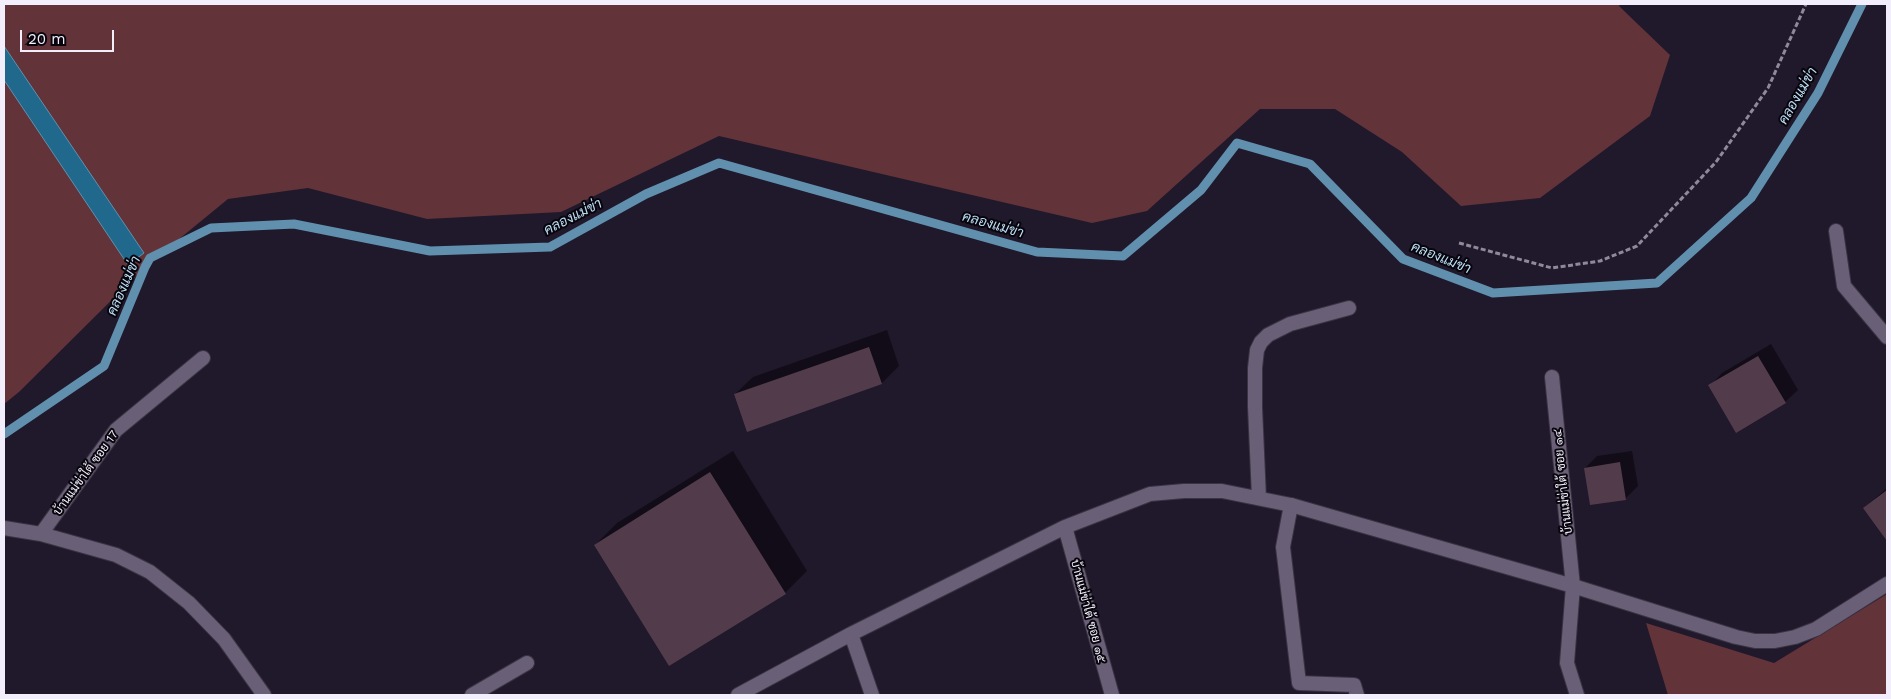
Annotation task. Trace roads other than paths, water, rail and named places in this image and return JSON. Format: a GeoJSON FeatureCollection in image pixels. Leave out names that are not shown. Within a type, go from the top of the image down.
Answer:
{"type":"FeatureCollection","features":[{"type":"Feature","properties":{"kind":"street"},"geometry":{"type":"LineString","coordinates":[[1836,231],[1844,286],[1887,337]]}},
{"type":"Feature","properties":{"kind":"street"},"geometry":{"type":"LineString","coordinates":[[1260,498],[1254,407],[1257,350],[1261,342],[1268,335],[1290,324],[1349,308]]}},
{"type":"Feature","properties":{"kind":"street","name":"บ้านแม่ข่าใต้ ซอย 17"},"geometry":{"type":"LineString","coordinates":[[41,534],[116,430],[203,358]]}},
{"type":"Feature","properties":{"kind":"street","name":"บ้านแม่ข่าใต้ ซอย ๑๔"},"geometry":{"type":"LineString","coordinates":[[1552,377],[1573,586],[1567,663],[1577,695]]}},
{"type":"Feature","properties":{"kind":"street"},"geometry":{"type":"LineString","coordinates":[[738,695],[850,634],[1065,528],[1150,494],[1184,491],[1222,491],[1291,505],[1573,586],[1736,637],[1755,641],[1775,641],[1816,630],[1887,584]]}},
{"type":"Feature","properties":{"kind":"street"},"geometry":{"type":"LineString","coordinates":[[1291,505],[1283,547],[1299,683],[1354,685],[1357,695]]}},
{"type":"Feature","properties":{"kind":"street"},"geometry":{"type":"LineString","coordinates":[[4,528],[41,534],[116,555],[150,572],[188,603],[224,639],[264,695]]}},
{"type":"Feature","properties":{"kind":"street","name":"บ้านแม่ข่าใต้ ซอย ๑๕"},"geometry":{"type":"LineString","coordinates":[[1065,528],[1112,695]]}},
{"type":"Feature","properties":{"kind":"street"},"geometry":{"type":"LineString","coordinates":[[850,634],[872,695]]}},
{"type":"Feature","properties":{"kind":"street"},"geometry":{"type":"LineString","coordinates":[[472,695],[527,662]]}},
{"type":"Feature","properties":{"kind":"water"},"geometry":{"type":"Polygon","coordinates":[[[4,46],[144,253],[128,265],[4,80],[4,46]]]}},
{"type":"Feature","properties":{"kind":"waterway","name":"คลองแม่ข่า"},"geometry":{"type":"LineString","coordinates":[[4,434],[104,366],[150,258],[211,228],[294,224],[430,251],[550,247],[646,194],[719,163],[1037,252],[1123,256],[1201,190],[1237,143],[1310,164],[1403,259],[1493,293],[1657,283],[1751,198],[1818,93],[1862,4]]}}]}
